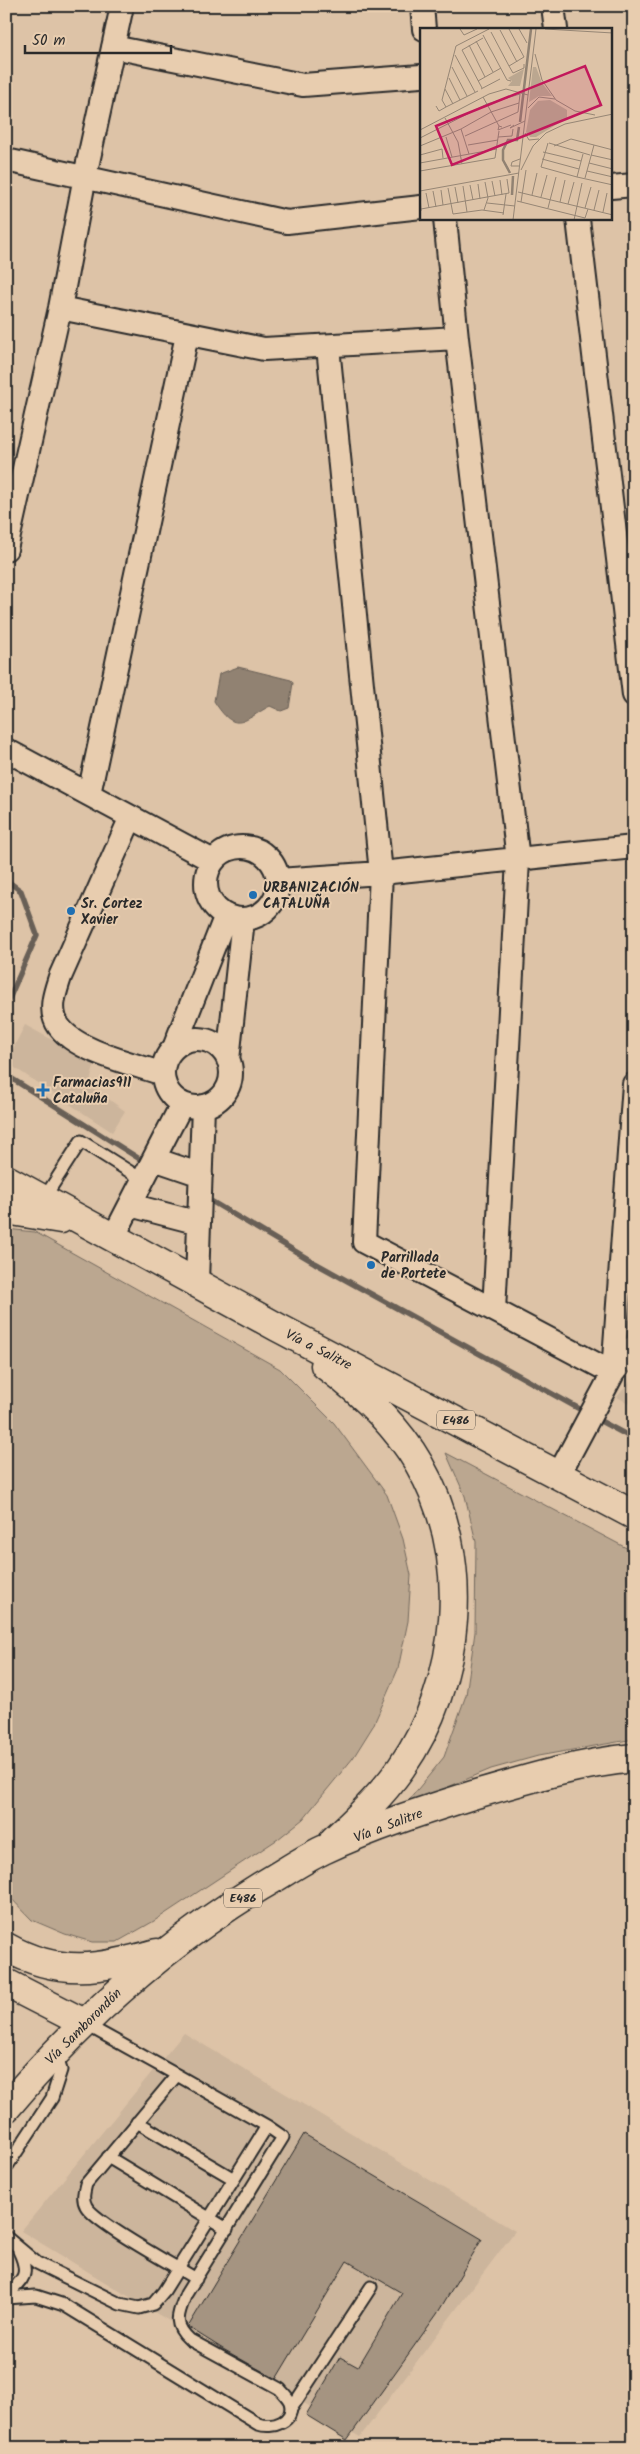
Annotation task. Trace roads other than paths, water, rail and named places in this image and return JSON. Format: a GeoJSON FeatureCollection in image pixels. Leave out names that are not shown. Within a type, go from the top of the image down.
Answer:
{"type":"FeatureCollection","features":[{"type":"Feature","properties":{"kind":"main road","name":"Vía a Salitre"},"geometry":{"type":"LineString","coordinates":[[6,1179],[277,1327],[634,1515]]}},
{"type":"Feature","properties":{"kind":"main road"},"geometry":{"type":"LineString","coordinates":[[6,1210],[84,1223]]}},
{"type":"Feature","properties":{"kind":"main road"},"geometry":{"type":"LineString","coordinates":[[277,1327],[358,1392],[405,1443],[434,1493],[446,1534],[453,1576],[454,1618],[452,1643],[431,1715],[400,1769],[367,1810],[322,1850]]}},
{"type":"Feature","properties":{"kind":"main road","name":"Vía a Salitre"},"geometry":{"type":"LineString","coordinates":[[166,1950],[227,1907],[322,1850],[430,1808],[505,1785],[564,1770],[634,1758]]}},
{"type":"Feature","properties":{"kind":"main road"},"geometry":{"type":"LineString","coordinates":[[6,1947],[21,1956],[50,1965],[79,1969],[114,1965],[166,1950]]}},
{"type":"Feature","properties":{"kind":"main road","name":"Vía Samborondón"},"geometry":{"type":"LineString","coordinates":[[6,2108],[84,2023],[123,1986],[166,1950]]}},
{"type":"Feature","properties":{"kind":"main road"},"geometry":{"type":"LineString","coordinates":[[6,1983],[84,2023]]}},
{"type":"Feature","properties":{"kind":"street"},"geometry":{"type":"LineString","coordinates":[[6,548],[60,308],[85,176],[122,6]]}},
{"type":"Feature","properties":{"kind":"street"},"geometry":{"type":"LineString","coordinates":[[422,6],[424,28]]}},
{"type":"Feature","properties":{"kind":"street"},"geometry":{"type":"LineString","coordinates":[[553,6],[556,28]]}},
{"type":"Feature","properties":{"kind":"street"},"geometry":{"type":"LineString","coordinates":[[113,47],[302,86],[420,76]]}},
{"type":"Feature","properties":{"kind":"street"},"geometry":{"type":"LineString","coordinates":[[6,160],[287,222],[420,207]]}},
{"type":"Feature","properties":{"kind":"street"},"geometry":{"type":"LineString","coordinates":[[612,187],[634,185]]}},
{"type":"Feature","properties":{"kind":"street"},"geometry":{"type":"LineString","coordinates":[[445,220],[457,338],[518,860],[494,1310]]}},
{"type":"Feature","properties":{"kind":"street"},"geometry":{"type":"LineString","coordinates":[[578,220],[634,695]]}},
{"type":"Feature","properties":{"kind":"street"},"geometry":{"type":"LineString","coordinates":[[60,308],[264,349],[328,347],[457,338]]}},
{"type":"Feature","properties":{"kind":"street"},"geometry":{"type":"LineString","coordinates":[[89,794],[187,335]]}},
{"type":"Feature","properties":{"kind":"street"},"geometry":{"type":"LineString","coordinates":[[328,347],[381,873],[364,1242],[612,1373]]}},
{"type":"Feature","properties":{"kind":"street"},"geometry":{"type":"LineString","coordinates":[[6,750],[213,861]]}},
{"type":"Feature","properties":{"kind":"street"},"geometry":{"type":"LineString","coordinates":[[131,817],[60,977],[53,999],[55,1019],[65,1033],[82,1046],[163,1074]]}},
{"type":"Feature","properties":{"kind":"street"},"geometry":{"type":"LineString","coordinates":[[233,847],[246,847],[258,850],[271,863],[278,880],[277,892],[268,907],[254,916],[234,917],[214,905],[207,891],[207,876],[213,861],[233,847]]}},
{"type":"Feature","properties":{"kind":"street"},"geometry":{"type":"LineString","coordinates":[[278,880],[381,873],[634,847]]}},
{"type":"Feature","properties":{"kind":"street"},"geometry":{"type":"LineString","coordinates":[[234,917],[228,1060],[231,1075],[227,1089],[217,1100],[193,1105],[169,1092],[163,1074],[166,1060],[174,1048],[234,917]]}},
{"type":"Feature","properties":{"kind":"street"},"geometry":{"type":"LineString","coordinates":[[174,1048],[188,1040],[205,1040],[219,1047],[228,1060]]}},
{"type":"Feature","properties":{"kind":"street"},"geometry":{"type":"LineString","coordinates":[[612,1373],[634,1084]]}},
{"type":"Feature","properties":{"kind":"street"},"geometry":{"type":"LineString","coordinates":[[113,1238],[154,1159],[193,1105]]}},
{"type":"Feature","properties":{"kind":"street"},"geometry":{"type":"LineString","coordinates":[[193,1105],[201,1175],[197,1282]]}},
{"type":"Feature","properties":{"kind":"street"},"geometry":{"type":"LineString","coordinates":[[154,1159],[201,1175]]}},
{"type":"Feature","properties":{"kind":"street"},"geometry":{"type":"LineString","coordinates":[[130,1205],[199,1223]]}},
{"type":"Feature","properties":{"kind":"street"},"geometry":{"type":"LineString","coordinates":[[559,1474],[612,1373],[634,1347]]}},
{"type":"Feature","properties":{"kind":"lane"},"geometry":{"type":"LineString","coordinates":[[43,1200],[81,1141],[142,1180]]}},
{"type":"Feature","properties":{"kind":"lane"},"geometry":{"type":"LineString","coordinates":[[84,2023],[282,2135],[282,2140],[196,2279],[180,2310],[178,2322],[180,2332],[190,2340],[280,2389],[290,2400],[291,2409]]}},
{"type":"Feature","properties":{"kind":"lane"},"geometry":{"type":"LineString","coordinates":[[6,2168],[55,2090],[61,2070],[56,2052]]}},
{"type":"Feature","properties":{"kind":"lane"},"geometry":{"type":"LineString","coordinates":[[177,2075],[86,2184],[83,2196],[86,2207],[94,2216],[196,2279]]}},
{"type":"Feature","properties":{"kind":"lane"},"geometry":{"type":"LineString","coordinates":[[137,2122],[234,2179]]}},
{"type":"Feature","properties":{"kind":"lane"},"geometry":{"type":"LineString","coordinates":[[6,2237],[37,2263],[120,2304],[139,2308],[153,2304],[164,2291],[177,2267],[267,2126]]}},
{"type":"Feature","properties":{"kind":"lane"},"geometry":{"type":"LineString","coordinates":[[108,2156],[226,2229]]}},
{"type":"Feature","properties":{"kind":"lane"},"geometry":{"type":"LineString","coordinates":[[6,2296],[19,2285],[25,2274],[24,2262],[17,2248]]}},
{"type":"Feature","properties":{"kind":"lane"},"geometry":{"type":"LineString","coordinates":[[6,2296],[36,2296],[64,2305],[258,2424],[267,2427],[277,2426],[285,2420],[371,2287]]}},
{"type":"Feature","properties":{"kind":"waterway"},"geometry":{"type":"LineString","coordinates":[[6,880],[21,891],[37,935],[6,1006]]}},
{"type":"Feature","properties":{"kind":"waterway"},"geometry":{"type":"LineString","coordinates":[[6,1075],[146,1163]]}},
{"type":"Feature","properties":{"kind":"waterway"},"geometry":{"type":"LineString","coordinates":[[206,1198],[315,1263],[585,1412]]}},
{"type":"Feature","properties":{"kind":"waterway"},"geometry":{"type":"LineString","coordinates":[[593,1417],[634,1439]]}},
{"type":"Feature","properties":{"kind":"place","name":"URBANIZACIÓN CATALUÑA"},"geometry":{"type":"Point","coordinates":[253,895]}},
{"type":"Feature","properties":{"kind":"place","name":"Sr. Cortez Xavier"},"geometry":{"type":"Point","coordinates":[71,911]}},
{"type":"Feature","properties":{"kind":"place","name":"Farmacias911 Cataluña"},"geometry":{"type":"Point","coordinates":[43,1090]}},
{"type":"Feature","properties":{"kind":"place","name":"Parrillada de Portete"},"geometry":{"type":"Point","coordinates":[371,1265]}}]}
